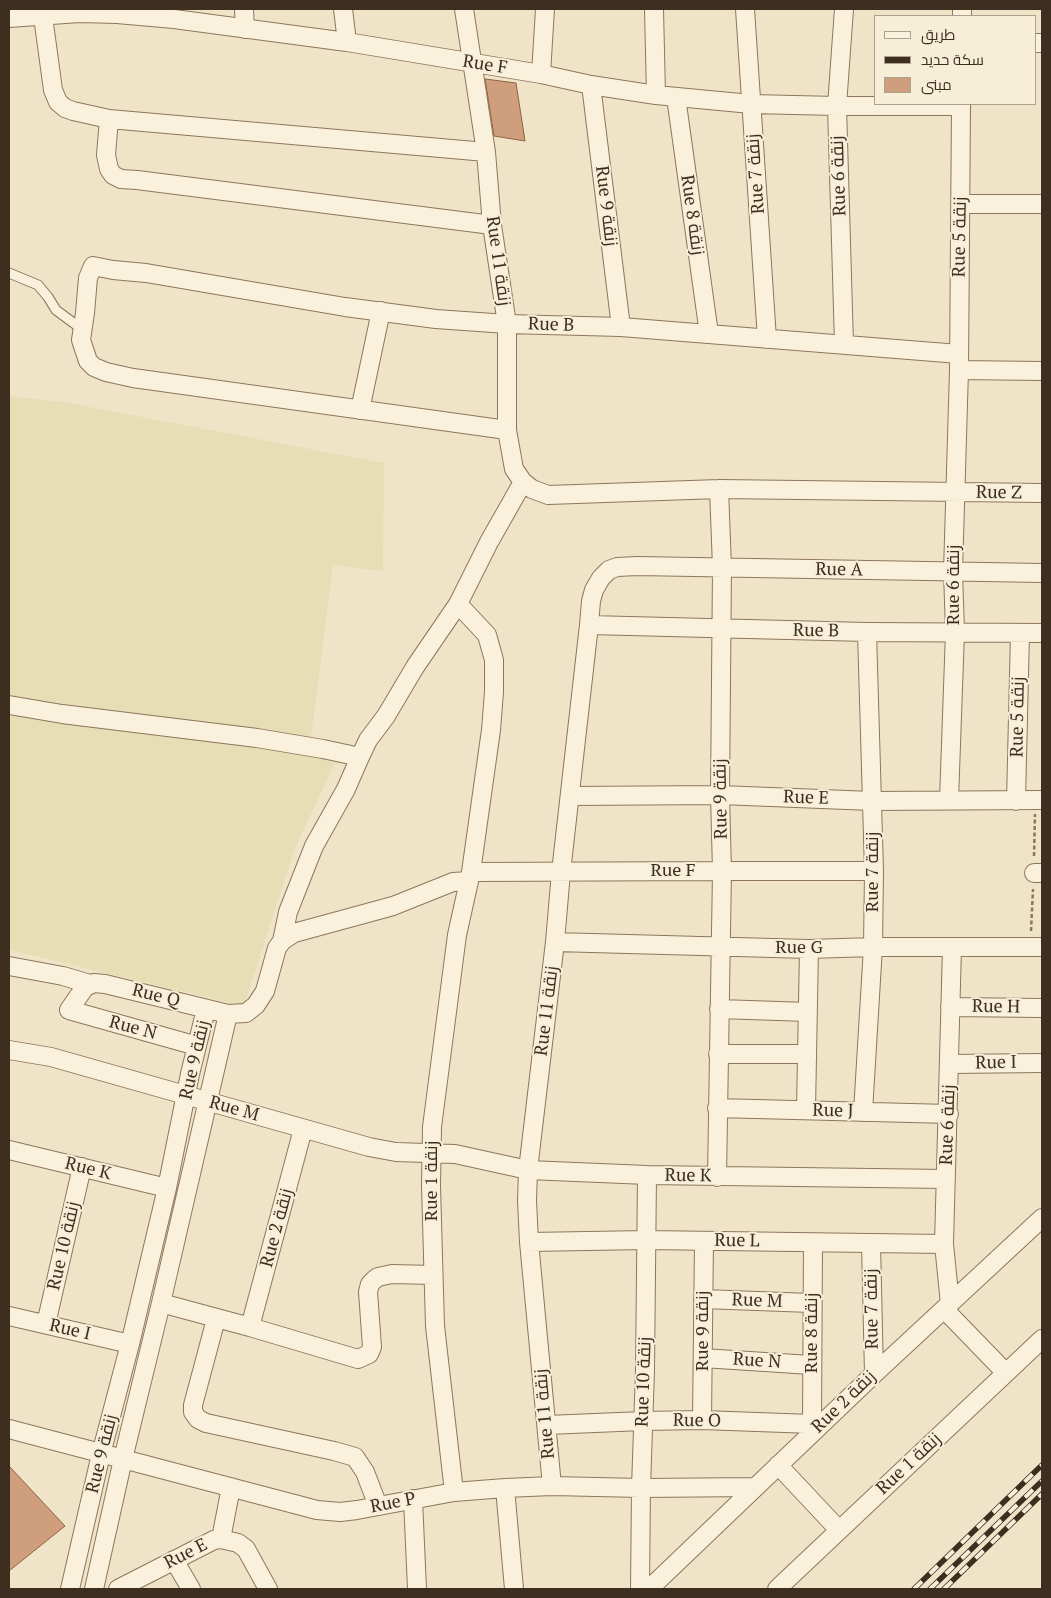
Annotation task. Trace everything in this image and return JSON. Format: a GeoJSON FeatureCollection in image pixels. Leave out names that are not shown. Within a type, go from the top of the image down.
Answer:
{"type":"FeatureCollection","features":[{"type":"Feature","properties":{"kind":"street"},"geometry":{"type":"LineString","coordinates":[[244,9],[245,29]]}},
{"type":"Feature","properties":{"kind":"street"},"geometry":{"type":"LineString","coordinates":[[343,9],[347,42]]}},
{"type":"Feature","properties":{"kind":"street","name":"Rue 11 زنقة"},"geometry":{"type":"LineString","coordinates":[[464,9],[486,152],[492,225],[507,324],[507,430],[514,469],[523,482]]}},
{"type":"Feature","properties":{"kind":"street"},"geometry":{"type":"LineString","coordinates":[[541,74],[545,9]]}},
{"type":"Feature","properties":{"kind":"street"},"geometry":{"type":"LineString","coordinates":[[654,9],[656,95]]}},
{"type":"Feature","properties":{"kind":"street","name":"Rue 7 زنقة"},"geometry":{"type":"LineString","coordinates":[[745,9],[767,339]]}},
{"type":"Feature","properties":{"kind":"street","name":"Rue 6 زنقة"},"geometry":{"type":"LineString","coordinates":[[844,9],[837,106],[844,344]]}},
{"type":"Feature","properties":{"kind":"street","name":"Rue F"},"geometry":{"type":"LineString","coordinates":[[9,18],[42,12],[117,11],[173,14],[245,29],[347,42],[656,95],[751,104],[837,106],[961,105]]}},
{"type":"Feature","properties":{"kind":"street"},"geometry":{"type":"LineString","coordinates":[[42,12],[53,90],[58,102],[65,108],[73,111],[109,119],[486,152]]}},
{"type":"Feature","properties":{"kind":"street","name":"Rue 9 زنقة"},"geometry":{"type":"LineString","coordinates":[[591,85],[621,327]]}},
{"type":"Feature","properties":{"kind":"street","name":"Rue 8 زنقة"},"geometry":{"type":"LineString","coordinates":[[676,97],[709,334]]}},
{"type":"Feature","properties":{"kind":"street","name":"Rue 5 زنقة"},"geometry":{"type":"LineString","coordinates":[[959,362],[961,105]]}},
{"type":"Feature","properties":{"kind":"street"},"geometry":{"type":"LineString","coordinates":[[109,119],[106,155],[109,169],[113,175],[121,179],[492,225]]}},
{"type":"Feature","properties":{"kind":"street"},"geometry":{"type":"LineString","coordinates":[[960,204],[1042,204]]}},
{"type":"Feature","properties":{"kind":"street","name":"Rue B"},"geometry":{"type":"LineString","coordinates":[[83,330],[88,278],[93,266],[436,319],[507,324],[621,327],[844,344],[959,362]]}},
{"type":"Feature","properties":{"kind":"street"},"geometry":{"type":"LineString","coordinates":[[360,410],[381,312]]}},
{"type":"Feature","properties":{"kind":"street"},"geometry":{"type":"LineString","coordinates":[[83,330],[81,340],[88,361],[94,367],[106,372],[133,378],[507,430]]}},
{"type":"Feature","properties":{"kind":"street"},"geometry":{"type":"LineString","coordinates":[[959,362],[1042,371]]}},
{"type":"Feature","properties":{"kind":"street","name":"Rue 6 زنقة"},"geometry":{"type":"LineString","coordinates":[[949,800],[959,362]]}},
{"type":"Feature","properties":{"kind":"street"},"geometry":{"type":"LineString","coordinates":[[228,1014],[246,1013],[256,1005],[264,991],[277,948],[282,941],[288,912],[314,846],[346,789],[368,740],[386,716],[415,667],[458,604],[489,542],[523,482],[532,489],[548,495],[719,489],[956,492]]}},
{"type":"Feature","properties":{"kind":"street","name":"Rue 9 زنقة"},"geometry":{"type":"LineString","coordinates":[[718,1176],[718,1054],[722,870],[720,795],[722,567],[719,489]]}},
{"type":"Feature","properties":{"kind":"street","name":"Rue Z"},"geometry":{"type":"LineString","coordinates":[[956,492],[1042,493]]}},
{"type":"Feature","properties":{"kind":"street","name":"Rue 11 زنقة"},"geometry":{"type":"LineString","coordinates":[[552,1486],[529,1242],[528,1170],[556,942],[561,872],[591,601],[594,590],[601,578],[609,570],[617,567],[637,566]]}},
{"type":"Feature","properties":{"kind":"street","name":"Rue A"},"geometry":{"type":"LineString","coordinates":[[637,566],[1042,573]]}},
{"type":"Feature","properties":{"kind":"street","name":"Rue 1 زنقة"},"geometry":{"type":"LineString","coordinates":[[454,1492],[435,1326],[431,1186],[432,1127],[458,935],[470,877],[491,730],[494,692],[494,660],[487,635],[458,604]]}},
{"type":"Feature","properties":{"kind":"street","name":"Rue B"},"geometry":{"type":"LineString","coordinates":[[589,625],[867,632],[1042,633]]}},
{"type":"Feature","properties":{"kind":"street","name":"Rue 7 زنقة"},"geometry":{"type":"LineString","coordinates":[[863,1112],[874,871],[867,632]]}},
{"type":"Feature","properties":{"kind":"street","name":"Rue 5 زنقة"},"geometry":{"type":"LineString","coordinates":[[1016,801],[1020,633]]}},
{"type":"Feature","properties":{"kind":"street"},"geometry":{"type":"LineString","coordinates":[[9,705],[62,714],[257,738],[360,757]]}},
{"type":"Feature","properties":{"kind":"street","name":"Rue E"},"geometry":{"type":"LineString","coordinates":[[570,796],[720,795],[872,801],[1042,800]]}},
{"type":"Feature","properties":{"kind":"street","name":"Rue F"},"geometry":{"type":"LineString","coordinates":[[282,941],[299,931],[335,923],[393,906],[470,877],[561,872],[874,871]]}},
{"type":"Feature","properties":{"kind":"street","name":"Rue G"},"geometry":{"type":"LineString","coordinates":[[556,942],[809,949],[1042,947]]}},
{"type":"Feature","properties":{"kind":"street","name":"Rue 6 زنقة"},"geometry":{"type":"LineString","coordinates":[[947,1306],[944,1244],[952,947]]}},
{"type":"Feature","properties":{"kind":"street"},"geometry":{"type":"LineString","coordinates":[[806,1110],[809,949]]}},
{"type":"Feature","properties":{"kind":"street","name":"Rue Q"},"geometry":{"type":"LineString","coordinates":[[9,966],[64,976],[206,1009]]}},
{"type":"Feature","properties":{"kind":"street","name":"Rue N"},"geometry":{"type":"LineString","coordinates":[[98,984],[79,995],[69,1010],[197,1046]]}},
{"type":"Feature","properties":{"kind":"street","name":"Rue H"},"geometry":{"type":"LineString","coordinates":[[950,1006],[1042,1008]]}},
{"type":"Feature","properties":{"kind":"street","name":"Rue 9 زنقة"},"geometry":{"type":"LineString","coordinates":[[70,1589],[101,1454],[130,1344],[167,1188],[206,1009],[228,1014],[123,1459],[95,1587]]}},
{"type":"Feature","properties":{"kind":"street"},"geometry":{"type":"LineString","coordinates":[[719,1009],[808,1012]]}},
{"type":"Feature","properties":{"kind":"street","name":"Rue M"},"geometry":{"type":"LineString","coordinates":[[10,1052],[51,1057],[369,1147],[396,1152],[432,1154]]}},
{"type":"Feature","properties":{"kind":"street"},"geometry":{"type":"LineString","coordinates":[[718,1054],[807,1054]]}},
{"type":"Feature","properties":{"kind":"street","name":"Rue I"},"geometry":{"type":"LineString","coordinates":[[950,1064],[1042,1063]]}},
{"type":"Feature","properties":{"kind":"street","name":"Rue J"},"geometry":{"type":"LineString","coordinates":[[718,1108],[949,1114]]}},
{"type":"Feature","properties":{"kind":"street","name":"Rue 2 زنقة"},"geometry":{"type":"LineString","coordinates":[[250,1327],[303,1128]]}},
{"type":"Feature","properties":{"kind":"street","name":"Rue K"},"geometry":{"type":"LineString","coordinates":[[9,1150],[167,1188]]}},
{"type":"Feature","properties":{"kind":"street","name":"Rue K"},"geometry":{"type":"LineString","coordinates":[[432,1154],[455,1154],[528,1170],[647,1175],[946,1179]]}},
{"type":"Feature","properties":{"kind":"street","name":"Rue 10 زنقة"},"geometry":{"type":"LineString","coordinates":[[46,1324],[82,1167]]}},
{"type":"Feature","properties":{"kind":"street","name":"Rue 10 زنقة"},"geometry":{"type":"LineString","coordinates":[[640,1589],[647,1175]]}},
{"type":"Feature","properties":{"kind":"street","name":"Rue 2 زنقة"},"geometry":{"type":"LineString","coordinates":[[649,1589],[755,1488],[814,1427],[1042,1218]]}},
{"type":"Feature","properties":{"kind":"street","name":"Rue L"},"geometry":{"type":"LineString","coordinates":[[529,1242],[646,1240],[944,1244]]}},
{"type":"Feature","properties":{"kind":"street","name":"Rue 9 زنقة"},"geometry":{"type":"LineString","coordinates":[[702,1420],[704,1241]]}},
{"type":"Feature","properties":{"kind":"street","name":"Rue 8 زنقة"},"geometry":{"type":"LineString","coordinates":[[813,1243],[811,1365],[814,1427]]}},
{"type":"Feature","properties":{"kind":"street","name":"Rue 7 زنقة"},"geometry":{"type":"LineString","coordinates":[[871,1243],[874,1374]]}},
{"type":"Feature","properties":{"kind":"street"},"geometry":{"type":"LineString","coordinates":[[161,1303],[250,1327],[350,1358],[361,1359],[369,1354],[372,1346],[368,1292],[370,1284],[378,1277],[392,1274],[433,1275]]}},
{"type":"Feature","properties":{"kind":"street","name":"Rue M"},"geometry":{"type":"LineString","coordinates":[[703,1299],[811,1303]]}},
{"type":"Feature","properties":{"kind":"street"},"geometry":{"type":"LineString","coordinates":[[947,1306],[1006,1373]]}},
{"type":"Feature","properties":{"kind":"street","name":"Rue I"},"geometry":{"type":"LineString","coordinates":[[9,1316],[130,1344]]}},
{"type":"Feature","properties":{"kind":"street"},"geometry":{"type":"LineString","coordinates":[[216,1319],[193,1404],[193,1412],[198,1419],[206,1423],[349,1454],[359,1460],[378,1506]]}},
{"type":"Feature","properties":{"kind":"street","name":"Rue 1 زنقة"},"geometry":{"type":"LineString","coordinates":[[777,1589],[1042,1339]]}},
{"type":"Feature","properties":{"kind":"street","name":"Rue N"},"geometry":{"type":"LineString","coordinates":[[703,1358],[811,1365]]}},
{"type":"Feature","properties":{"kind":"street","name":"Rue O"},"geometry":{"type":"LineString","coordinates":[[547,1425],[702,1420],[814,1427]]}},
{"type":"Feature","properties":{"kind":"street","name":"Rue P"},"geometry":{"type":"LineString","coordinates":[[9,1429],[317,1510],[340,1512],[454,1492],[505,1488],[552,1486],[755,1488]]}},
{"type":"Feature","properties":{"kind":"street"},"geometry":{"type":"LineString","coordinates":[[778,1465],[839,1530]]}},
{"type":"Feature","properties":{"kind":"street"},"geometry":{"type":"LineString","coordinates":[[221,1539],[231,1486]]}},
{"type":"Feature","properties":{"kind":"street"},"geometry":{"type":"LineString","coordinates":[[505,1488],[514,1589]]}},
{"type":"Feature","properties":{"kind":"street"},"geometry":{"type":"LineString","coordinates":[[412,1499],[418,1589]]}},
{"type":"Feature","properties":{"kind":"street","name":"Rue E"},"geometry":{"type":"LineString","coordinates":[[118,1589],[214,1540],[221,1539],[238,1543],[246,1549],[268,1589]]}},
{"type":"Feature","properties":{"kind":"street"},"geometry":{"type":"LineString","coordinates":[[174,1560],[191,1589]]}},
{"type":"Feature","properties":{"kind":"street"},"geometry":{"type":"LineString","coordinates":[[95,1587],[113,1589]]}},
{"type":"Feature","properties":{"kind":"lane"},"geometry":{"type":"LineString","coordinates":[[9,273],[38,286],[56,310],[83,330]]}},
{"type":"Feature","properties":{"kind":"shaded area"},"geometry":{"type":"Polygon","coordinates":[[[9,396],[64,402],[384,463],[383,571],[333,565],[309,753],[335,763],[295,848],[244,1006],[9,950],[9,396]]]}},
{"type":"Feature","properties":{"kind":"building"},"geometry":{"type":"Polygon","coordinates":[[[485,79],[516,83],[525,141],[494,136],[485,79]]]}},
{"type":"Feature","properties":{"kind":"building"},"geometry":{"type":"Polygon","coordinates":[[[9,1466],[65,1526],[9,1571],[9,1466]]]}},
{"type":"Feature","properties":{"kind":"railway"},"geometry":{"type":"LineString","coordinates":[[914,1589],[1042,1465]]}},
{"type":"Feature","properties":{"kind":"railway"},"geometry":{"type":"LineString","coordinates":[[930,1589],[1042,1481]]}},
{"type":"Feature","properties":{"kind":"railway"},"geometry":{"type":"LineString","coordinates":[[944,1589],[1042,1494]]}}]}
